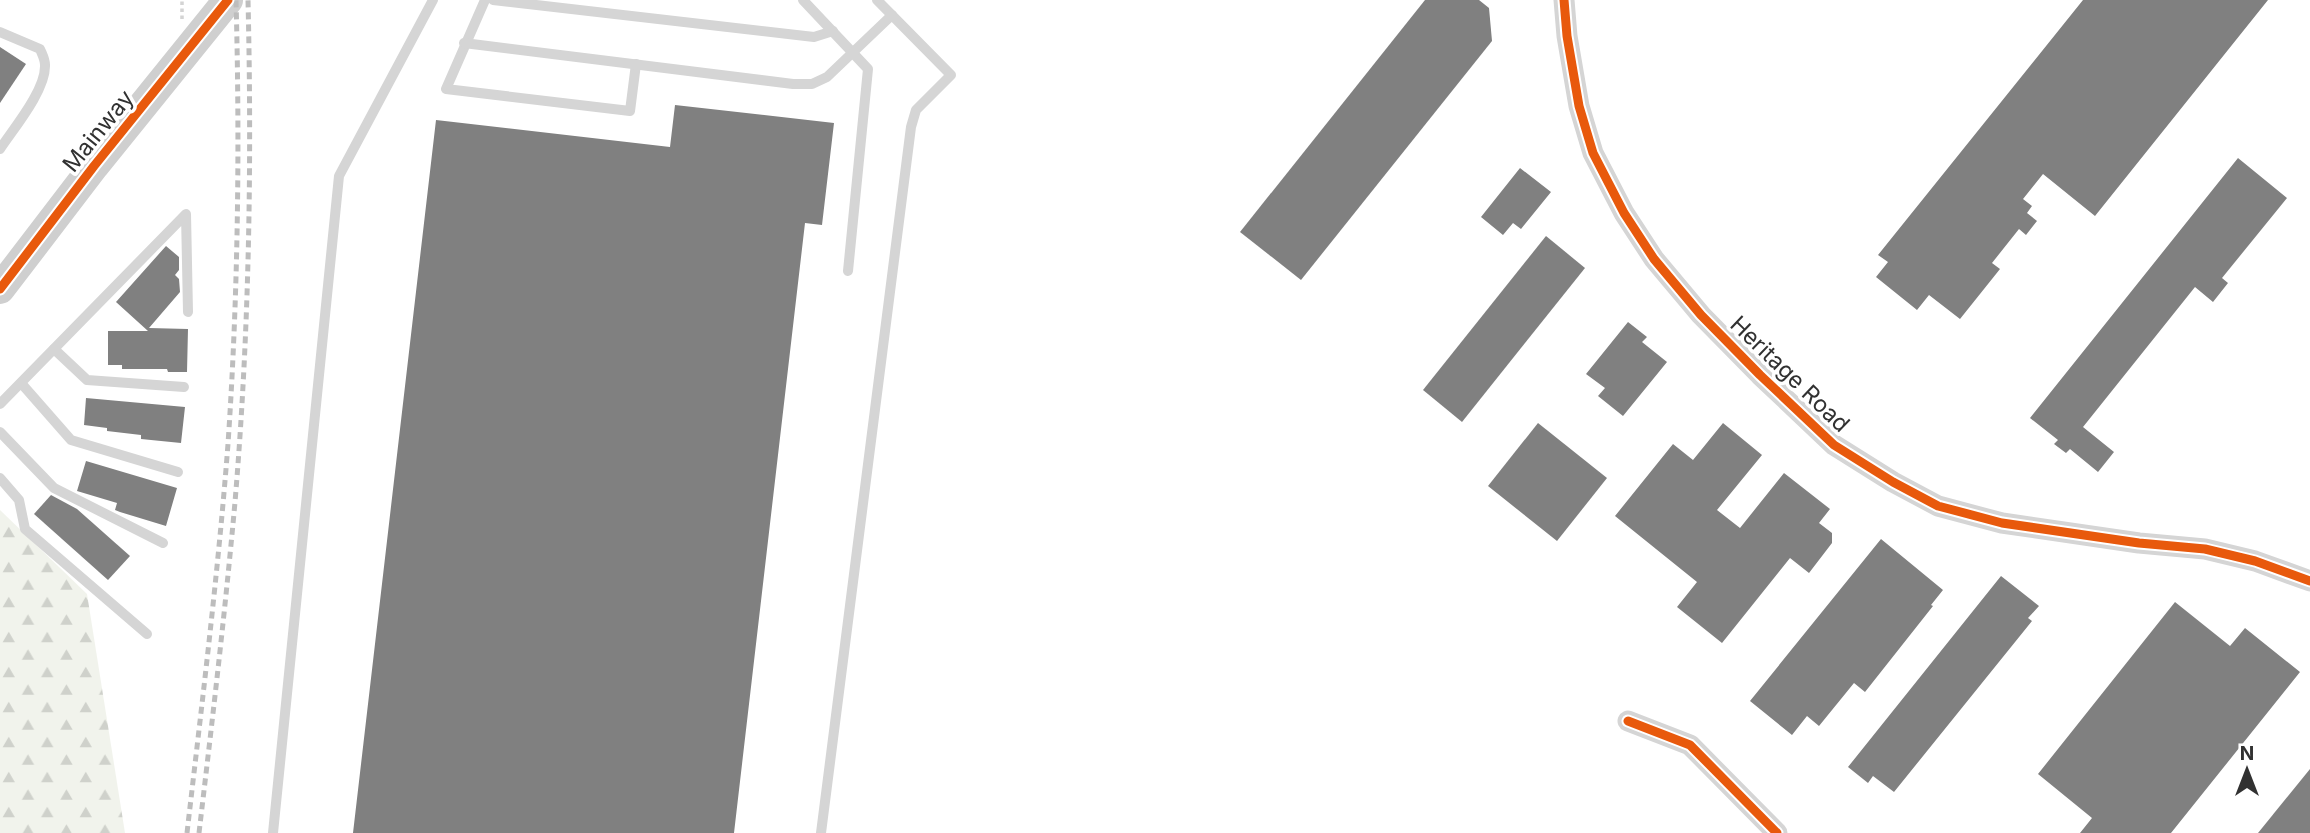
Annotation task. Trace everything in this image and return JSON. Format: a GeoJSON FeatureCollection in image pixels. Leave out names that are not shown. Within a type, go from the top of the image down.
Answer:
{"type":"FeatureCollection","features":[{"type":"Feature","properties":{"kind":"street","name":"Mainway"},"geometry":{"type":"LineString","coordinates":[[0,289],[94,166],[228,0]]}},
{"type":"Feature","properties":{"kind":"street","name":"Heritage Road"},"geometry":{"type":"LineString","coordinates":[[1564,0],[1579,106],[1593,153],[1624,212],[1654,259],[1701,314],[1834,445],[1938,506],[2002,523],[2139,543],[2205,549],[2255,561],[2310,581]]}},
{"type":"Feature","properties":{"kind":"street"},"geometry":{"type":"LineString","coordinates":[[1628,720],[1690,745],[1777,833]]}},
{"type":"Feature","properties":{"kind":"lane"},"geometry":{"type":"LineString","coordinates":[[273,833],[339,176],[433,0]]}},
{"type":"Feature","properties":{"kind":"lane"},"geometry":{"type":"LineString","coordinates":[[485,0],[446,89],[630,111],[636,64]]}},
{"type":"Feature","properties":{"kind":"lane"},"geometry":{"type":"LineString","coordinates":[[493,0],[814,37],[833,32]]}},
{"type":"Feature","properties":{"kind":"lane"},"geometry":{"type":"LineString","coordinates":[[803,0],[869,69],[848,271]]}},
{"type":"Feature","properties":{"kind":"lane"},"geometry":{"type":"LineString","coordinates":[[821,833],[911,127],[916,110],[951,75],[877,0]]}},
{"type":"Feature","properties":{"kind":"lane"},"geometry":{"type":"LineString","coordinates":[[464,43],[793,84],[813,84],[827,77],[892,15]]}},
{"type":"Feature","properties":{"kind":"lane"},"geometry":{"type":"LineString","coordinates":[[0,32],[40,49],[46,62],[45,74],[38,90],[0,149]]}},
{"type":"Feature","properties":{"kind":"lane"},"geometry":{"type":"LineString","coordinates":[[0,404],[186,214],[188,312]]}},
{"type":"Feature","properties":{"kind":"lane"},"geometry":{"type":"LineString","coordinates":[[54,349],[87,380],[184,387]]}},
{"type":"Feature","properties":{"kind":"lane"},"geometry":{"type":"LineString","coordinates":[[21,383],[71,440],[178,472]]}},
{"type":"Feature","properties":{"kind":"lane"},"geometry":{"type":"LineString","coordinates":[[0,432],[54,488],[163,544]]}},
{"type":"Feature","properties":{"kind":"lane"},"geometry":{"type":"LineString","coordinates":[[0,478],[19,500],[24,529],[147,634]]}},
{"type":"Feature","properties":{"kind":"green space"},"geometry":{"type":"Polygon","coordinates":[[[0,510],[87,594],[125,833],[0,833],[0,510]]]}},
{"type":"Feature","properties":{"kind":"building"},"geometry":{"type":"Polygon","coordinates":[[[1425,0],[1479,0],[1489,8],[1492,41],[1301,280],[1240,232],[1425,0]]]}},
{"type":"Feature","properties":{"kind":"building"},"geometry":{"type":"Polygon","coordinates":[[[2083,0],[2268,0],[2095,216],[2043,174],[2023,199],[2032,206],[2027,213],[2037,221],[2026,235],[2019,229],[1992,263],[2000,269],[1960,319],[1929,295],[1917,310],[1876,277],[1888,262],[1878,255],[2083,0]]]}},
{"type":"Feature","properties":{"kind":"building"},"geometry":{"type":"Polygon","coordinates":[[[0,47],[26,64],[0,103],[0,47]]]}},
{"type":"Feature","properties":{"kind":"building"},"geometry":{"type":"Polygon","coordinates":[[[675,105],[834,123],[822,225],[805,223],[734,833],[353,833],[436,120],[670,147],[675,105]]]}},
{"type":"Feature","properties":{"kind":"building"},"geometry":{"type":"Polygon","coordinates":[[[2238,158],[2287,198],[2222,278],[2228,283],[2213,302],[2195,287],[2083,427],[2114,452],[2098,472],[2070,449],[2066,453],[2054,444],[2058,440],[2030,418],[2238,158]]]}},
{"type":"Feature","properties":{"kind":"building"},"geometry":{"type":"Polygon","coordinates":[[[1520,168],[1551,192],[1521,229],[1513,223],[1503,235],[1481,217],[1520,168]]]}},
{"type":"Feature","properties":{"kind":"building"},"geometry":{"type":"Polygon","coordinates":[[[1546,236],[1585,268],[1462,422],[1423,390],[1546,236]]]}},
{"type":"Feature","properties":{"kind":"building"},"geometry":{"type":"Polygon","coordinates":[[[166,246],[179,257],[179,270],[175,275],[179,279],[180,292],[149,328],[188,329],[187,372],[122,369],[122,365],[108,365],[108,331],[148,331],[116,302],[166,246]]]}},
{"type":"Feature","properties":{"kind":"building"},"geometry":{"type":"Polygon","coordinates":[[[1628,322],[1647,337],[1642,342],[1667,362],[1623,416],[1598,396],[1605,388],[1586,374],[1628,322]]]}},
{"type":"Feature","properties":{"kind":"building"},"geometry":{"type":"Polygon","coordinates":[[[86,398],[185,407],[181,443],[141,439],[141,435],[84,425],[86,398]]]}},
{"type":"Feature","properties":{"kind":"building"},"geometry":{"type":"Polygon","coordinates":[[[1538,423],[1607,478],[1557,541],[1488,486],[1538,423]]]}},
{"type":"Feature","properties":{"kind":"building"},"geometry":{"type":"Polygon","coordinates":[[[1723,423],[1762,455],[1717,510],[1740,528],[1784,473],[1830,509],[1819,523],[1832,533],[1832,543],[1809,573],[1790,558],[1722,643],[1677,607],[1697,582],[1615,516],[1673,444],[1693,460],[1723,423]]]}},
{"type":"Feature","properties":{"kind":"building"},"geometry":{"type":"Polygon","coordinates":[[[86,461],[177,488],[166,526],[120,512],[115,510],[117,503],[77,491],[86,461]]]}},
{"type":"Feature","properties":{"kind":"building"},"geometry":{"type":"Polygon","coordinates":[[[51,495],[77,509],[130,556],[108,580],[34,514],[51,495]]]}},
{"type":"Feature","properties":{"kind":"building"},"geometry":{"type":"Polygon","coordinates":[[[1881,539],[1943,590],[1865,692],[1854,683],[1819,726],[1807,716],[1792,735],[1750,701],[1881,539]]]}},
{"type":"Feature","properties":{"kind":"building"},"geometry":{"type":"Polygon","coordinates":[[[2001,576],[2039,606],[2028,618],[2032,621],[1894,792],[1873,776],[1868,783],[1848,767],[2001,576]]]}},
{"type":"Feature","properties":{"kind":"building"},"geometry":{"type":"Polygon","coordinates":[[[2175,602],[2230,646],[2245,628],[2300,672],[2171,833],[2080,833],[2092,818],[2038,774],[2175,602]]]}},
{"type":"Feature","properties":{"kind":"building"},"geometry":{"type":"Polygon","coordinates":[[[2310,769],[2310,833],[2258,833],[2310,769]]]}},
{"type":"Feature","properties":{"kind":"railway"},"geometry":{"type":"LineString","coordinates":[[187,833],[228,444],[237,222],[236,0]]}},
{"type":"Feature","properties":{"kind":"railway"},"geometry":{"type":"LineString","coordinates":[[199,833],[231,544],[244,377],[250,125],[248,0]]}},
{"type":"Feature","properties":{"kind":"cycle path"},"geometry":{"type":"LineString","coordinates":[[0,289],[94,166],[228,0]]}},
{"type":"Feature","properties":{"kind":"cycle path"},"geometry":{"type":"LineString","coordinates":[[1564,0],[1579,106],[1593,153],[1624,213],[1654,259],[1701,315],[1834,445],[1938,506],[2002,523],[2139,543],[2205,549],[2255,561],[2310,581]]}},
{"type":"Feature","properties":{"kind":"cycle path"},"geometry":{"type":"LineString","coordinates":[[1628,721],[1690,745],[1777,833]]}}]}
